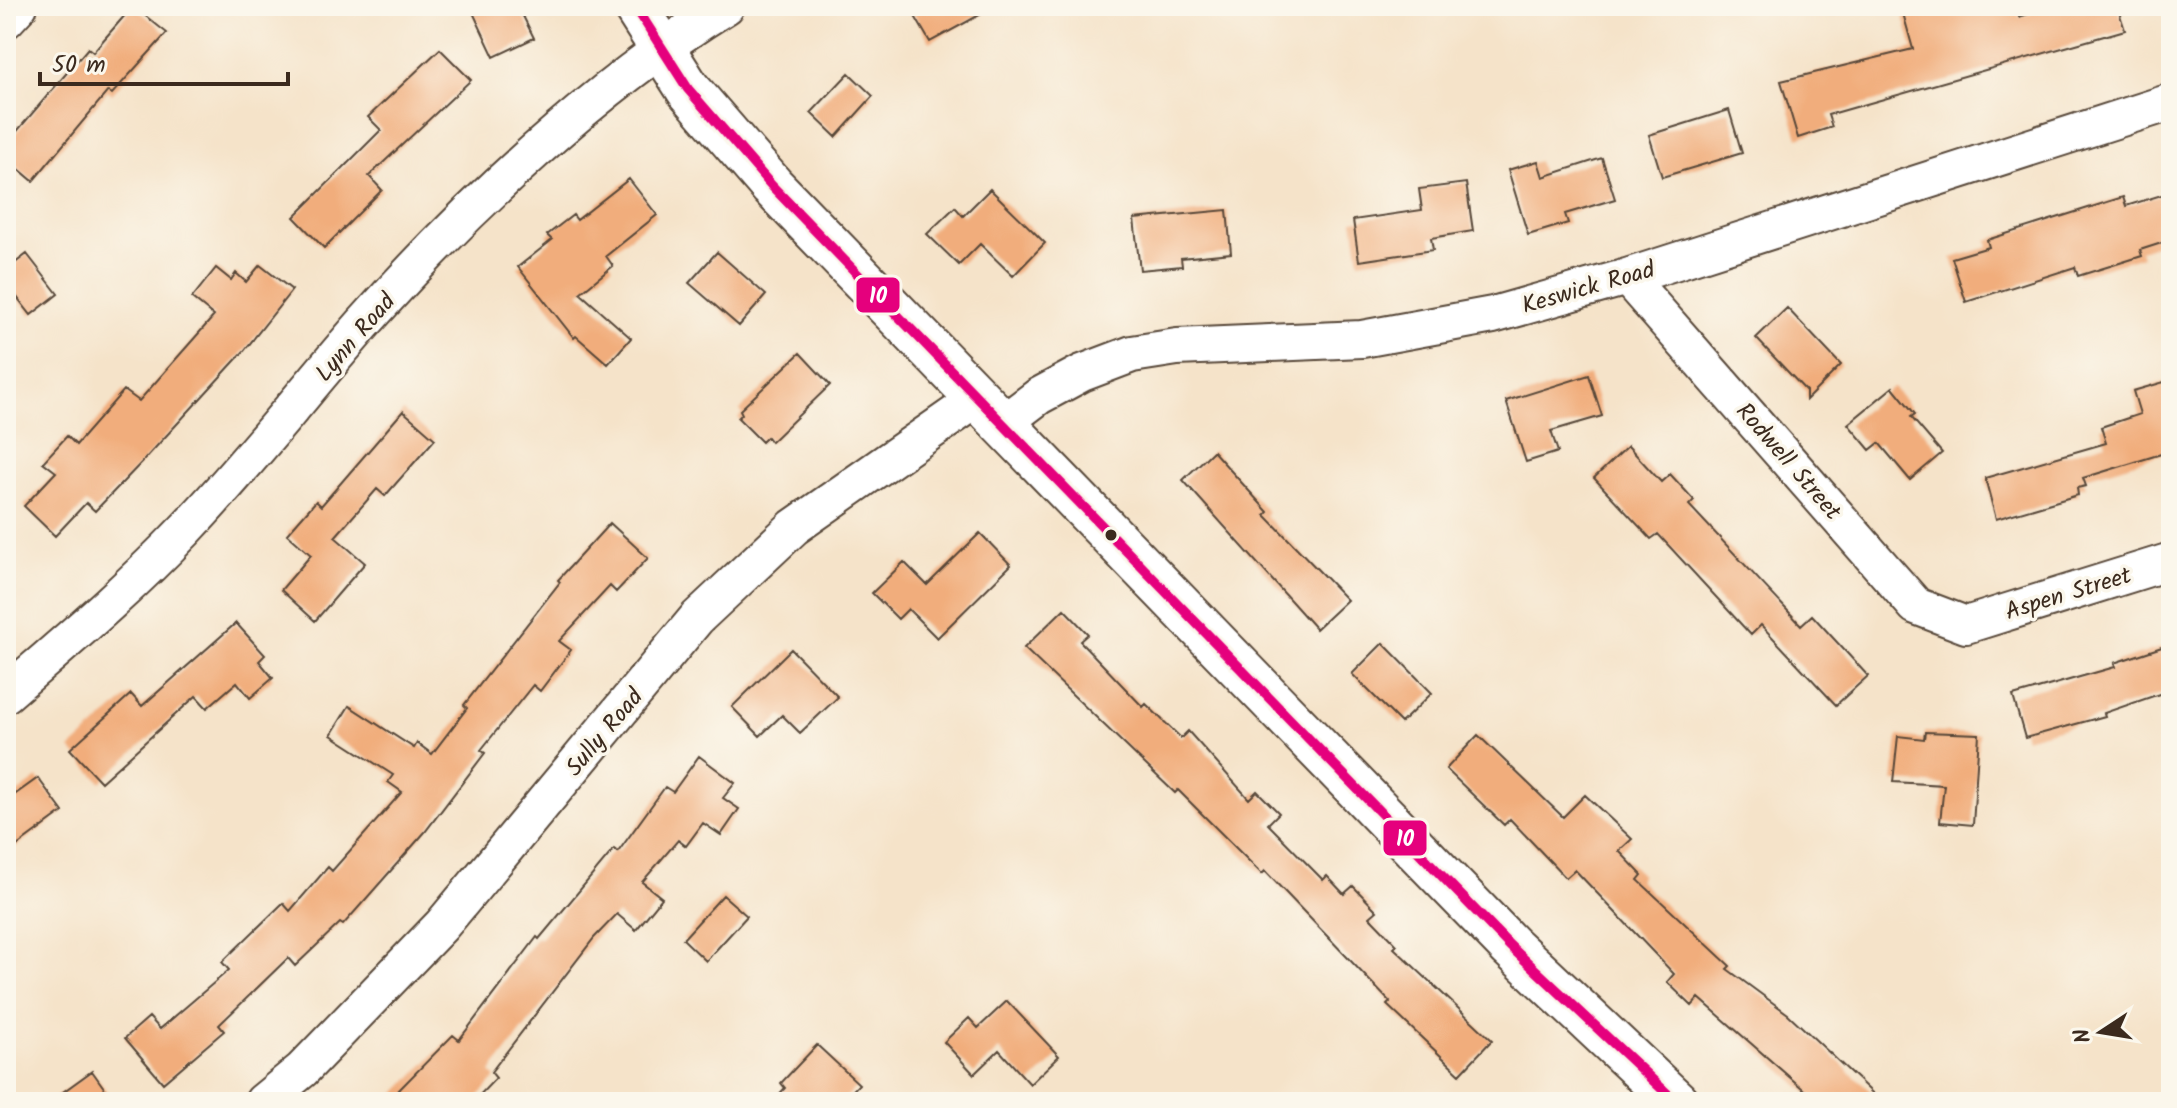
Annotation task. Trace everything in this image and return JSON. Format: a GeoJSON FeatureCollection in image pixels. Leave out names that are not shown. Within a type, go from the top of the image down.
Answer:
{"type":"FeatureCollection","features":[{"type":"Feature","properties":{"kind":"street"},"geometry":{"type":"LineString","coordinates":[[6,20],[19,6]]}},
{"type":"Feature","properties":{"kind":"street"},"geometry":{"type":"LineString","coordinates":[[635,6],[660,49],[725,136],[1510,946],[1676,1102]]}},
{"type":"Feature","properties":{"kind":"street","name":"Lynn Road"},"geometry":{"type":"LineString","coordinates":[[6,694],[89,622],[183,533],[278,429],[362,325],[491,191],[660,49],[726,6]]}},
{"type":"Feature","properties":{"kind":"street","name":"Keswick Road"},"geometry":{"type":"LineString","coordinates":[[990,411],[1039,396],[1082,373],[1132,354],[1177,347],[1362,339],[1493,315],[1627,277],[2171,102]]}},
{"type":"Feature","properties":{"kind":"street","name":"Rodwell Street"},"geometry":{"type":"LineString","coordinates":[[1627,277],[1916,606],[1966,625]]}},
{"type":"Feature","properties":{"kind":"street","name":"Sully Road"},"geometry":{"type":"LineString","coordinates":[[263,1102],[302,1070],[442,925],[697,618],[739,575],[794,527],[990,411]]}},
{"type":"Feature","properties":{"kind":"street","name":"Aspen Street"},"geometry":{"type":"LineString","coordinates":[[1966,625],[2171,561]]}},
{"type":"Feature","properties":{"kind":"building"},"geometry":{"type":"Polygon","coordinates":[[[133,6],[167,33],[112,94],[108,91],[33,181],[6,158],[6,144],[88,48],[93,52],[133,6]]]}},
{"type":"Feature","properties":{"kind":"building"},"geometry":{"type":"Polygon","coordinates":[[[470,6],[518,6],[534,38],[494,57],[470,6]]]}},
{"type":"Feature","properties":{"kind":"building"},"geometry":{"type":"Polygon","coordinates":[[[909,6],[996,6],[930,42],[909,6]]]}},
{"type":"Feature","properties":{"kind":"building"},"geometry":{"type":"Polygon","coordinates":[[[1901,6],[2018,6],[2019,17],[2055,6],[2117,6],[2125,30],[1828,115],[1832,127],[1798,138],[1781,81],[1913,49],[1901,6]]]}},
{"type":"Feature","properties":{"kind":"building"},"geometry":{"type":"Polygon","coordinates":[[[440,49],[471,80],[369,176],[382,190],[324,248],[294,217],[381,130],[368,117],[440,49]]]}},
{"type":"Feature","properties":{"kind":"building"},"geometry":{"type":"Polygon","coordinates":[[[849,73],[873,96],[836,137],[811,113],[849,73]]]}},
{"type":"Feature","properties":{"kind":"building"},"geometry":{"type":"Polygon","coordinates":[[[1729,110],[1742,153],[1662,177],[1649,135],[1729,110]]]}},
{"type":"Feature","properties":{"kind":"building"},"geometry":{"type":"Polygon","coordinates":[[[1602,158],[1615,199],[1565,214],[1568,223],[1528,235],[1508,170],[1538,161],[1543,177],[1602,158]]]}},
{"type":"Feature","properties":{"kind":"building"},"geometry":{"type":"Polygon","coordinates":[[[629,179],[657,215],[606,256],[613,266],[580,293],[631,338],[608,364],[576,336],[574,338],[518,267],[552,240],[547,235],[573,215],[577,220],[629,179]]]}},
{"type":"Feature","properties":{"kind":"building"},"geometry":{"type":"Polygon","coordinates":[[[1466,183],[1473,231],[1431,238],[1433,250],[1359,261],[1353,220],[1422,210],[1419,189],[1466,183]]]}},
{"type":"Feature","properties":{"kind":"building"},"geometry":{"type":"Polygon","coordinates":[[[990,189],[1045,243],[1013,276],[980,244],[959,265],[927,234],[955,207],[963,216],[990,189]]]}},
{"type":"Feature","properties":{"kind":"building"},"geometry":{"type":"Polygon","coordinates":[[[2171,192],[2171,240],[2140,250],[2142,256],[2078,276],[2075,267],[1966,302],[1952,258],[1989,247],[1987,240],[2123,197],[2126,206],[2171,192]]]}},
{"type":"Feature","properties":{"kind":"building"},"geometry":{"type":"Polygon","coordinates":[[[1227,210],[1231,253],[1181,258],[1182,266],[1140,270],[1134,219],[1227,210]]]}},
{"type":"Feature","properties":{"kind":"building"},"geometry":{"type":"Polygon","coordinates":[[[717,252],[766,295],[739,326],[689,283],[717,252]]]}},
{"type":"Feature","properties":{"kind":"building"},"geometry":{"type":"Polygon","coordinates":[[[27,254],[58,294],[31,315],[6,283],[6,270],[27,254]]]}},
{"type":"Feature","properties":{"kind":"building"},"geometry":{"type":"Polygon","coordinates":[[[260,265],[292,290],[244,351],[95,511],[86,503],[55,536],[24,506],[56,472],[43,462],[67,436],[76,445],[124,390],[139,401],[214,316],[192,298],[216,268],[231,280],[236,273],[246,282],[260,265]]]}},
{"type":"Feature","properties":{"kind":"building"},"geometry":{"type":"Polygon","coordinates":[[[1787,308],[1841,365],[1806,400],[1806,391],[1756,338],[1787,308]]]}},
{"type":"Feature","properties":{"kind":"building"},"geometry":{"type":"Polygon","coordinates":[[[800,353],[830,385],[771,442],[767,437],[762,442],[738,418],[742,414],[740,410],[800,353]]]}},
{"type":"Feature","properties":{"kind":"building"},"geometry":{"type":"Polygon","coordinates":[[[1589,375],[1602,416],[1551,431],[1558,452],[1526,462],[1506,401],[1589,375]]]}},
{"type":"Feature","properties":{"kind":"building"},"geometry":{"type":"Polygon","coordinates":[[[2171,380],[2171,451],[2083,478],[2086,486],[2077,488],[2078,495],[1996,519],[1985,478],[2106,443],[2101,427],[2140,414],[2133,391],[2171,380]]]}},
{"type":"Feature","properties":{"kind":"building"},"geometry":{"type":"Polygon","coordinates":[[[1893,387],[1915,414],[1911,417],[1942,453],[1910,480],[1879,443],[1870,450],[1848,424],[1893,387]]]}},
{"type":"Feature","properties":{"kind":"building"},"geometry":{"type":"Polygon","coordinates":[[[403,411],[435,439],[385,496],[377,489],[335,537],[365,563],[315,621],[281,590],[311,555],[287,534],[316,501],[321,506],[403,411]]]}},
{"type":"Feature","properties":{"kind":"building"},"geometry":{"type":"Polygon","coordinates":[[[1628,446],[1661,482],[1670,474],[1694,500],[1689,505],[1801,625],[1812,615],[1868,676],[1836,705],[1761,625],[1751,635],[1658,534],[1651,539],[1594,478],[1628,446]]]}},
{"type":"Feature","properties":{"kind":"building"},"geometry":{"type":"Polygon","coordinates":[[[1213,451],[1268,512],[1265,515],[1347,600],[1316,629],[1183,480],[1213,451]]]}},
{"type":"Feature","properties":{"kind":"building"},"geometry":{"type":"Polygon","coordinates":[[[610,523],[648,558],[616,592],[610,586],[559,641],[571,650],[540,691],[533,685],[481,750],[485,753],[425,832],[343,925],[340,923],[295,966],[288,958],[219,1025],[224,1031],[163,1083],[125,1038],[149,1017],[160,1029],[229,970],[222,962],[283,903],[290,911],[328,867],[332,871],[402,792],[388,782],[393,775],[331,735],[349,706],[414,748],[417,743],[432,754],[467,708],[464,705],[560,582],[558,580],[610,523]]]}},
{"type":"Feature","properties":{"kind":"building"},"geometry":{"type":"Polygon","coordinates":[[[980,533],[1011,565],[937,638],[908,609],[898,619],[872,593],[904,562],[927,585],[980,533]]]}},
{"type":"Feature","properties":{"kind":"building"},"geometry":{"type":"Polygon","coordinates":[[[1064,609],[1088,634],[1080,641],[1143,707],[1146,704],[1181,738],[1188,731],[1249,799],[1257,791],[1279,813],[1268,824],[1323,880],[1327,876],[1344,894],[1353,886],[1377,911],[1370,917],[1397,945],[1394,948],[1492,1040],[1460,1074],[1387,1005],[1390,1002],[1265,871],[1262,874],[1178,790],[1175,793],[1024,648],[1064,609]]]}},
{"type":"Feature","properties":{"kind":"building"},"geometry":{"type":"Polygon","coordinates":[[[236,623],[265,655],[259,661],[273,678],[250,698],[237,682],[207,708],[196,696],[101,782],[70,749],[131,694],[142,706],[236,623]]]}},
{"type":"Feature","properties":{"kind":"building"},"geometry":{"type":"Polygon","coordinates":[[[1383,643],[1432,693],[1401,723],[1352,674],[1383,643]]]}},
{"type":"Feature","properties":{"kind":"building"},"geometry":{"type":"Polygon","coordinates":[[[2171,644],[2171,690],[2104,713],[2105,716],[2025,738],[2013,696],[2115,667],[2114,663],[2171,644]]]}},
{"type":"Feature","properties":{"kind":"building"},"geometry":{"type":"Polygon","coordinates":[[[791,649],[838,697],[800,733],[782,715],[760,736],[732,707],[791,649]]]}},
{"type":"Feature","properties":{"kind":"building"},"geometry":{"type":"Polygon","coordinates":[[[1925,732],[1979,734],[1973,825],[1940,822],[1944,785],[1893,782],[1898,736],[1924,739],[1925,732]]]}},
{"type":"Feature","properties":{"kind":"building"},"geometry":{"type":"Polygon","coordinates":[[[1478,735],[1563,817],[1585,795],[1632,839],[1619,851],[1642,875],[1638,880],[1730,966],[1727,969],[1788,1014],[1882,1102],[1818,1102],[1699,998],[1692,1006],[1667,982],[1674,974],[1575,870],[1566,878],[1510,819],[1504,825],[1446,769],[1478,735]]]}},
{"type":"Feature","properties":{"kind":"building"},"geometry":{"type":"Polygon","coordinates":[[[699,756],[735,783],[723,798],[739,809],[721,835],[703,823],[686,846],[678,840],[642,882],[662,898],[636,930],[617,914],[594,938],[491,1072],[496,1078],[473,1102],[387,1102],[453,1035],[459,1040],[537,937],[539,939],[614,849],[618,852],[665,787],[673,792],[699,756]]]}},
{"type":"Feature","properties":{"kind":"building"},"geometry":{"type":"Polygon","coordinates":[[[38,778],[63,812],[6,854],[6,801],[38,778]]]}},
{"type":"Feature","properties":{"kind":"building"},"geometry":{"type":"Polygon","coordinates":[[[723,895],[747,916],[706,961],[683,939],[723,895]]]}},
{"type":"Feature","properties":{"kind":"building"},"geometry":{"type":"Polygon","coordinates":[[[1007,1001],[1059,1056],[1030,1084],[999,1050],[974,1074],[944,1042],[969,1018],[978,1028],[1007,1001]]]}},
{"type":"Feature","properties":{"kind":"building"},"geometry":{"type":"Polygon","coordinates":[[[817,1045],[859,1084],[842,1102],[772,1102],[785,1088],[781,1083],[817,1045]]]}},
{"type":"Feature","properties":{"kind":"building"},"geometry":{"type":"Polygon","coordinates":[[[92,1071],[114,1102],[49,1102],[92,1071]]]}},
{"type":"Feature","properties":{"kind":"transit line","name":"10"},"geometry":{"type":"LineString","coordinates":[[635,6],[688,89],[772,186],[1510,946],[1676,1102]]}}]}
